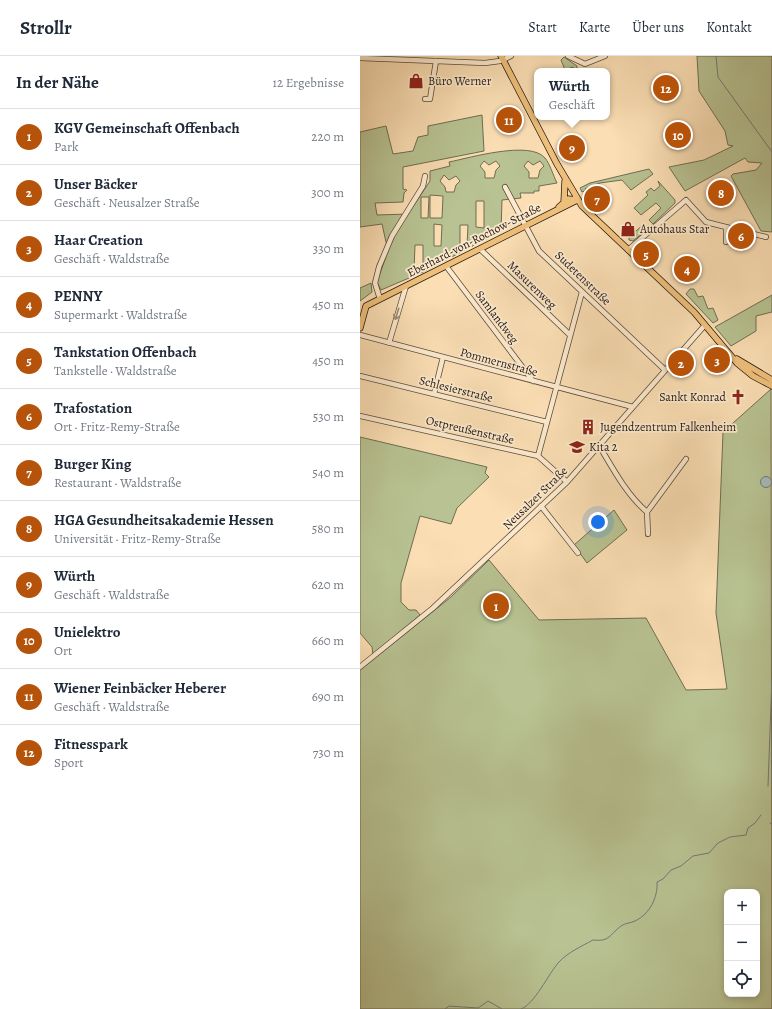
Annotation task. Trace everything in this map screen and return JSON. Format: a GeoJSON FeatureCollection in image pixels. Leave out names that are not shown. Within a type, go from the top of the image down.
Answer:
{"type":"FeatureCollection","features":[{"type":"Feature","properties":{"kind":"main road"},"geometry":{"type":"LineString","coordinates":[[502,58],[534,119]]}},
{"type":"Feature","properties":{"kind":"main road"},"geometry":{"type":"LineString","coordinates":[[535,120],[577,200],[706,325],[744,369],[772,386]]}},
{"type":"Feature","properties":{"kind":"main road"},"geometry":{"type":"LineString","coordinates":[[564,202],[565,178]]}},
{"type":"Feature","properties":{"kind":"main road"},"geometry":{"type":"LineString","coordinates":[[556,210],[564,202],[570,199],[577,200]]}},
{"type":"Feature","properties":{"kind":"main road","name":"Eberhard-von-Rochow-Straße"},"geometry":{"type":"LineString","coordinates":[[363,306],[380,299],[577,200]]}},
{"type":"Feature","properties":{"kind":"main road"},"geometry":{"type":"LineString","coordinates":[[360,328],[363,306]]}},
{"type":"Feature","properties":{"kind":"main road"},"geometry":{"type":"LineString","coordinates":[[729,353],[772,380]]}},
{"type":"Feature","properties":{"kind":"street"},"geometry":{"type":"LineString","coordinates":[[360,58],[485,63],[511,56]]}},
{"type":"Feature","properties":{"kind":"street"},"geometry":{"type":"LineString","coordinates":[[568,56],[585,64],[605,56]]}},
{"type":"Feature","properties":{"kind":"street"},"geometry":{"type":"LineString","coordinates":[[425,99],[430,99],[436,61]]}},
{"type":"Feature","properties":{"kind":"street"},"geometry":{"type":"LineString","coordinates":[[380,299],[375,283],[383,257],[396,228],[423,186],[425,176]]}},
{"type":"Feature","properties":{"kind":"street","name":"Sudetenstraße"},"geometry":{"type":"LineString","coordinates":[[505,188],[539,251],[665,370]]}},
{"type":"Feature","properties":{"kind":"street"},"geometry":{"type":"LineString","coordinates":[[628,250],[686,200],[703,221],[766,237]]}},
{"type":"Feature","properties":{"kind":"street"},"geometry":{"type":"LineString","coordinates":[[726,227],[726,242]]}},
{"type":"Feature","properties":{"kind":"street","name":"Masurenweg"},"geometry":{"type":"LineString","coordinates":[[480,249],[570,335]]}},
{"type":"Feature","properties":{"kind":"street","name":"Samlandweg"},"geometry":{"type":"LineString","coordinates":[[446,266],[533,381]]}},
{"type":"Feature","properties":{"kind":"street"},"geometry":{"type":"LineString","coordinates":[[389,343],[406,286]]}},
{"type":"Feature","properties":{"kind":"street"},"geometry":{"type":"LineString","coordinates":[[538,456],[582,292]]}},
{"type":"Feature","properties":{"kind":"street","name":"Neusalzer Straße"},"geometry":{"type":"LineString","coordinates":[[360,667],[433,608],[567,482],[600,447],[665,370],[706,325]]}},
{"type":"Feature","properties":{"kind":"street","name":"Pommernstraße"},"geometry":{"type":"LineString","coordinates":[[360,335],[633,407]]}},
{"type":"Feature","properties":{"kind":"street"},"geometry":{"type":"LineString","coordinates":[[434,394],[443,357]]}},
{"type":"Feature","properties":{"kind":"street","name":"Schlesierstraße"},"geometry":{"type":"LineString","coordinates":[[360,376],[547,422]]}},
{"type":"Feature","properties":{"kind":"street","name":"Ostpreußenstraße"},"geometry":{"type":"LineString","coordinates":[[360,416],[538,456],[567,482]]}},
{"type":"Feature","properties":{"kind":"street"},"geometry":{"type":"LineString","coordinates":[[600,447],[617,475],[640,506],[647,512]]}},
{"type":"Feature","properties":{"kind":"street"},"geometry":{"type":"LineString","coordinates":[[648,534],[647,512],[686,459]]}},
{"type":"Feature","properties":{"kind":"street"},"geometry":{"type":"LineString","coordinates":[[541,506],[578,553]]}},
{"type":"Feature","properties":{"kind":"green space"},"geometry":{"type":"Polygon","coordinates":[[[697,56],[772,56],[772,232],[761,231],[731,176],[733,174],[756,170],[762,163],[748,162],[745,158],[685,191],[669,167],[704,160],[733,146],[728,145],[725,131],[699,91],[697,56]]]}},
{"type":"Feature","properties":{"kind":"green space"},"geometry":{"type":"Polygon","coordinates":[[[564,57],[577,66],[577,68],[564,68],[561,60],[564,57]]]}},
{"type":"Feature","properties":{"kind":"green space"},"geometry":{"type":"Polygon","coordinates":[[[482,115],[484,151],[403,167],[403,189],[407,190],[404,193],[403,202],[375,203],[377,215],[408,214],[430,181],[430,171],[450,166],[449,162],[484,154],[513,150],[526,150],[537,153],[547,160],[557,183],[539,186],[539,191],[534,191],[534,193],[520,193],[521,198],[502,200],[501,231],[423,272],[381,290],[377,282],[388,251],[382,224],[360,227],[360,132],[386,126],[393,154],[413,151],[418,137],[428,135],[428,126],[482,115]],[[484,161],[480,166],[485,172],[485,178],[494,178],[496,170],[500,166],[496,161],[489,165],[484,161]],[[528,161],[524,166],[529,172],[529,178],[538,178],[540,170],[544,166],[540,161],[533,165],[528,161]],[[444,175],[440,181],[445,187],[446,192],[454,192],[456,185],[460,181],[456,176],[449,180],[444,175]],[[430,195],[430,218],[442,218],[443,196],[430,195]],[[421,197],[421,218],[428,218],[429,197],[421,197]],[[476,201],[476,227],[484,228],[484,201],[476,201]],[[434,224],[434,246],[441,246],[442,225],[434,224]],[[460,225],[460,246],[467,246],[468,225],[460,225]],[[415,245],[414,271],[423,271],[423,245],[415,245]]]}},
{"type":"Feature","properties":{"kind":"green space"},"geometry":{"type":"Polygon","coordinates":[[[649,169],[653,174],[631,190],[622,180],[600,183],[585,189],[587,190],[582,192],[580,188],[590,183],[649,169]]]}},
{"type":"Feature","properties":{"kind":"green space"},"geometry":{"type":"Polygon","coordinates":[[[658,181],[675,200],[675,203],[653,224],[649,220],[661,208],[656,203],[641,215],[634,208],[648,195],[646,192],[651,188],[654,191],[660,186],[658,181]]]}},
{"type":"Feature","properties":{"kind":"green space"},"geometry":{"type":"Polygon","coordinates":[[[643,225],[647,230],[633,241],[629,240],[629,237],[643,225]]]}},
{"type":"Feature","properties":{"kind":"green space"},"geometry":{"type":"Polygon","coordinates":[[[371,283],[372,292],[360,301],[360,288],[371,283]]]}},
{"type":"Feature","properties":{"kind":"green space"},"geometry":{"type":"Polygon","coordinates":[[[690,289],[694,289],[698,297],[703,296],[708,309],[713,308],[718,320],[713,323],[686,294],[690,289]]]}},
{"type":"Feature","properties":{"kind":"green space"},"geometry":{"type":"Polygon","coordinates":[[[772,295],[772,312],[756,316],[756,331],[731,346],[715,327],[772,295]]]}},
{"type":"Feature","properties":{"kind":"green space"},"geometry":{"type":"Polygon","coordinates":[[[771,389],[772,1009],[360,1009],[360,670],[451,597],[489,560],[539,620],[646,618],[686,690],[727,689],[716,613],[723,432],[771,389]]]}},
{"type":"Feature","properties":{"kind":"green space"},"geometry":{"type":"Polygon","coordinates":[[[360,437],[487,467],[485,473],[489,477],[457,508],[451,524],[420,516],[401,583],[401,602],[409,610],[416,610],[420,615],[373,655],[372,647],[360,633],[360,437]]]}},
{"type":"Feature","properties":{"kind":"green space"},"geometry":{"type":"Polygon","coordinates":[[[614,510],[627,530],[587,563],[574,545],[614,510]]]}},
{"type":"Feature","properties":{"kind":"shaded area"},"geometry":{"type":"Polygon","coordinates":[[[764,477],[768,477],[770,478],[770,486],[764,487],[761,484],[761,480],[764,477]]]}},
{"type":"Feature","properties":{"kind":"waterway"},"geometry":{"type":"LineString","coordinates":[[716,56],[718,77],[772,152]]}},
{"type":"Feature","properties":{"kind":"waterway"},"geometry":{"type":"LineString","coordinates":[[768,786],[772,677]]}},
{"type":"Feature","properties":{"kind":"waterway"},"geometry":{"type":"LineString","coordinates":[[521,1009],[531,1001],[555,967],[566,956],[593,940],[606,939],[624,924],[635,921],[645,914],[649,910],[654,899],[657,882],[663,879],[671,870],[681,866],[693,856],[709,853],[718,843],[730,837],[746,835],[748,828],[755,823],[761,815]]}},
{"type":"Feature","properties":{"kind":"waterway"},"geometry":{"type":"LineString","coordinates":[[445,1009],[449,1006],[478,1008],[488,1001],[502,1009]]}},
{"type":"Feature","properties":{"kind":"place","name":"Büro Werner"},"geometry":{"type":"Point","coordinates":[416,81]}},
{"type":"Feature","properties":{"kind":"place","name":"Fitnesspark"},"geometry":{"type":"Point","coordinates":[666,88]}},
{"type":"Feature","properties":{"kind":"place","name":"Wiener Feinbäcker Heberer"},"geometry":{"type":"Point","coordinates":[509,120]}},
{"type":"Feature","properties":{"kind":"place","name":"Unielektro"},"geometry":{"type":"Point","coordinates":[678,135]}},
{"type":"Feature","properties":{"kind":"place","name":"Würth"},"geometry":{"type":"Point","coordinates":[572,148]}},
{"type":"Feature","properties":{"kind":"place","name":"HGA Gesundheitsakademie Hessen"},"geometry":{"type":"Point","coordinates":[721,193]}},
{"type":"Feature","properties":{"kind":"place","name":"Burger King"},"geometry":{"type":"Point","coordinates":[597,199]}},
{"type":"Feature","properties":{"kind":"place","name":"Autohaus Star"},"geometry":{"type":"Point","coordinates":[628,229]}},
{"type":"Feature","properties":{"kind":"place","name":"Trafostation"},"geometry":{"type":"Point","coordinates":[741,236]}},
{"type":"Feature","properties":{"kind":"place","name":"Tankstation Offenbach"},"geometry":{"type":"Point","coordinates":[646,254]}},
{"type":"Feature","properties":{"kind":"place","name":"PENNY"},"geometry":{"type":"Point","coordinates":[687,269]}},
{"type":"Feature","properties":{"kind":"place","name":"Haar Creation"},"geometry":{"type":"Point","coordinates":[717,360]}},
{"type":"Feature","properties":{"kind":"place","name":"Unser Bäcker"},"geometry":{"type":"Point","coordinates":[681,363]}},
{"type":"Feature","properties":{"kind":"place","name":"Sankt Konrad"},"geometry":{"type":"Point","coordinates":[738,397]}},
{"type":"Feature","properties":{"kind":"place","name":"Jugendzentrum Falkenheim"},"geometry":{"type":"Point","coordinates":[588,427]}},
{"type":"Feature","properties":{"kind":"place","name":"Kita 2"},"geometry":{"type":"Point","coordinates":[577,447]}},
{"type":"Feature","properties":{"kind":"place","name":"KGV Gemeinschaft Offenbach"},"geometry":{"type":"Point","coordinates":[496,606]}}]}
